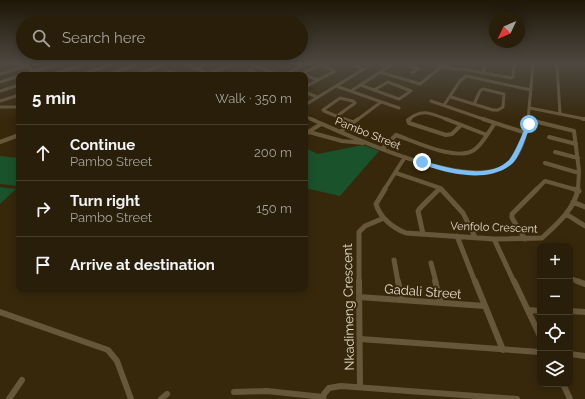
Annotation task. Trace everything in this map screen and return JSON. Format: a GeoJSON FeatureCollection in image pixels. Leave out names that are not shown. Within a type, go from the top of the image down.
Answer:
{"type":"FeatureCollection","features":[{"type":"Feature","properties":{"kind":"street"},"geometry":{"type":"LineString","coordinates":[[308,102],[342,83]]}},
{"type":"Feature","properties":{"kind":"street"},"geometry":{"type":"LineString","coordinates":[[351,91],[364,83]]}},
{"type":"Feature","properties":{"kind":"street"},"geometry":{"type":"LineString","coordinates":[[374,90],[387,83]]}},
{"type":"Feature","properties":{"kind":"street"},"geometry":{"type":"LineString","coordinates":[[361,85],[399,99],[411,91],[390,83]]}},
{"type":"Feature","properties":{"kind":"street"},"geometry":{"type":"LineString","coordinates":[[444,105],[451,97],[459,83]]}},
{"type":"Feature","properties":{"kind":"street"},"geometry":{"type":"LineString","coordinates":[[496,83],[531,90]]}},
{"type":"Feature","properties":{"kind":"street","name":"Pambo Street"},"geometry":{"type":"LineString","coordinates":[[308,118],[366,143],[406,157],[457,172],[489,172],[502,168],[512,161],[526,133],[530,120],[532,83]]}},
{"type":"Feature","properties":{"kind":"street"},"geometry":{"type":"LineString","coordinates":[[558,83],[560,114]]}},
{"type":"Feature","properties":{"kind":"street"},"geometry":{"type":"LineString","coordinates":[[0,91],[16,86]]}},
{"type":"Feature","properties":{"kind":"street"},"geometry":{"type":"LineString","coordinates":[[336,86],[399,108]]}},
{"type":"Feature","properties":{"kind":"street"},"geometry":{"type":"LineString","coordinates":[[451,97],[493,110],[500,110],[503,107],[504,94],[483,89],[480,91],[474,104]]}},
{"type":"Feature","properties":{"kind":"street"},"geometry":{"type":"LineString","coordinates":[[308,93],[318,97]]}},
{"type":"Feature","properties":{"kind":"street"},"geometry":{"type":"LineString","coordinates":[[0,101],[16,96]]}},
{"type":"Feature","properties":{"kind":"street"},"geometry":{"type":"LineString","coordinates":[[337,116],[355,102],[341,98],[323,110],[337,116],[352,122]]}},
{"type":"Feature","properties":{"kind":"street"},"geometry":{"type":"LineString","coordinates":[[431,101],[526,133]]}},
{"type":"Feature","properties":{"kind":"street"},"geometry":{"type":"LineString","coordinates":[[340,132],[381,102]]}},
{"type":"Feature","properties":{"kind":"street"},"geometry":{"type":"LineString","coordinates":[[0,107],[16,107]]}},
{"type":"Feature","properties":{"kind":"street"},"geometry":{"type":"LineString","coordinates":[[530,108],[585,119]]}},
{"type":"Feature","properties":{"kind":"street"},"geometry":{"type":"LineString","coordinates":[[461,125],[452,134],[446,135],[409,123],[408,120],[417,112],[423,112],[461,125],[486,134]]}},
{"type":"Feature","properties":{"kind":"street"},"geometry":{"type":"LineString","coordinates":[[525,239],[512,218],[512,214],[542,183],[549,182],[579,192],[578,158],[574,131],[530,120]]}},
{"type":"Feature","properties":{"kind":"street"},"geometry":{"type":"LineString","coordinates":[[382,149],[396,135],[447,151],[465,154],[475,149],[495,123]]}},
{"type":"Feature","properties":{"kind":"street"},"geometry":{"type":"LineString","coordinates":[[308,132],[321,124]]}},
{"type":"Feature","properties":{"kind":"street"},"geometry":{"type":"LineString","coordinates":[[308,133],[342,141],[366,143]]}},
{"type":"Feature","properties":{"kind":"street"},"geometry":{"type":"LineString","coordinates":[[0,142],[16,137]]}},
{"type":"Feature","properties":{"kind":"street"},"geometry":{"type":"LineString","coordinates":[[549,137],[576,144]]}},
{"type":"Feature","properties":{"kind":"street"},"geometry":{"type":"LineString","coordinates":[[555,152],[578,158]]}},
{"type":"Feature","properties":{"kind":"street"},"geometry":{"type":"LineString","coordinates":[[384,218],[376,204],[406,157]]}},
{"type":"Feature","properties":{"kind":"street"},"geometry":{"type":"LineString","coordinates":[[544,163],[579,173]]}},
{"type":"Feature","properties":{"kind":"street"},"geometry":{"type":"LineString","coordinates":[[396,173],[440,188],[462,213],[475,237]]}},
{"type":"Feature","properties":{"kind":"street"},"geometry":{"type":"LineString","coordinates":[[423,234],[418,211],[440,188]]}},
{"type":"Feature","properties":{"kind":"street","name":"Venfolo Crescent"},"geometry":{"type":"LineString","coordinates":[[384,218],[400,231],[406,233],[494,239],[542,238],[566,214],[579,192]]}},
{"type":"Feature","properties":{"kind":"street"},"geometry":{"type":"LineString","coordinates":[[573,202],[585,207]]}},
{"type":"Feature","properties":{"kind":"street"},"geometry":{"type":"LineString","coordinates":[[566,214],[585,226]]}},
{"type":"Feature","properties":{"kind":"street","name":"Nkadimeng Crescent"},"geometry":{"type":"LineString","coordinates":[[360,387],[359,232],[365,226],[384,218]]}},
{"type":"Feature","properties":{"kind":"street"},"geometry":{"type":"LineString","coordinates":[[457,236],[503,350]]}},
{"type":"Feature","properties":{"kind":"street"},"geometry":{"type":"LineString","coordinates":[[494,239],[537,330]]}},
{"type":"Feature","properties":{"kind":"street"},"geometry":{"type":"LineString","coordinates":[[394,260],[402,300]]}},
{"type":"Feature","properties":{"kind":"street"},"geometry":{"type":"LineString","coordinates":[[431,263],[442,303]]}},
{"type":"Feature","properties":{"kind":"street"},"geometry":{"type":"LineString","coordinates":[[572,279],[585,284]]}},
{"type":"Feature","properties":{"kind":"street","name":"Gadali Street"},"geometry":{"type":"LineString","coordinates":[[359,297],[485,306]]}},
{"type":"Feature","properties":{"kind":"street"},"geometry":{"type":"LineString","coordinates":[[528,310],[537,310]]}},
{"type":"Feature","properties":{"kind":"street"},"geometry":{"type":"LineString","coordinates":[[573,311],[585,312]]}},
{"type":"Feature","properties":{"kind":"street"},"geometry":{"type":"LineString","coordinates":[[0,312],[108,350],[112,353],[120,366],[131,399]]}},
{"type":"Feature","properties":{"kind":"street"},"geometry":{"type":"LineString","coordinates":[[360,339],[537,352]]}},
{"type":"Feature","properties":{"kind":"street"},"geometry":{"type":"LineString","coordinates":[[573,354],[585,356]]}},
{"type":"Feature","properties":{"kind":"street"},"geometry":{"type":"LineString","coordinates":[[9,399],[22,380]]}},
{"type":"Feature","properties":{"kind":"street"},"geometry":{"type":"LineString","coordinates":[[234,392],[268,391],[323,398],[326,391],[331,387],[360,387],[517,399]]}},
{"type":"Feature","properties":{"kind":"street"},"geometry":{"type":"LineString","coordinates":[[564,387],[570,399]]}},
{"type":"Feature","properties":{"kind":"green space"},"geometry":{"type":"Polygon","coordinates":[[[363,145],[379,151],[340,196],[308,189],[308,149],[318,154],[363,145]]]}},
{"type":"Feature","properties":{"kind":"green space"},"geometry":{"type":"Polygon","coordinates":[[[0,156],[16,158],[16,186],[0,184],[0,156]]]}},
{"type":"Feature","properties":{"kind":"green space"},"geometry":{"type":"Polygon","coordinates":[[[0,187],[16,189],[0,204],[0,187]]]}},
{"type":"Feature","properties":{"kind":"route"},"geometry":{"type":"LineString","coordinates":[[422,162],[446,170],[464,173],[489,172],[502,168],[512,161],[529,124]]}}]}
